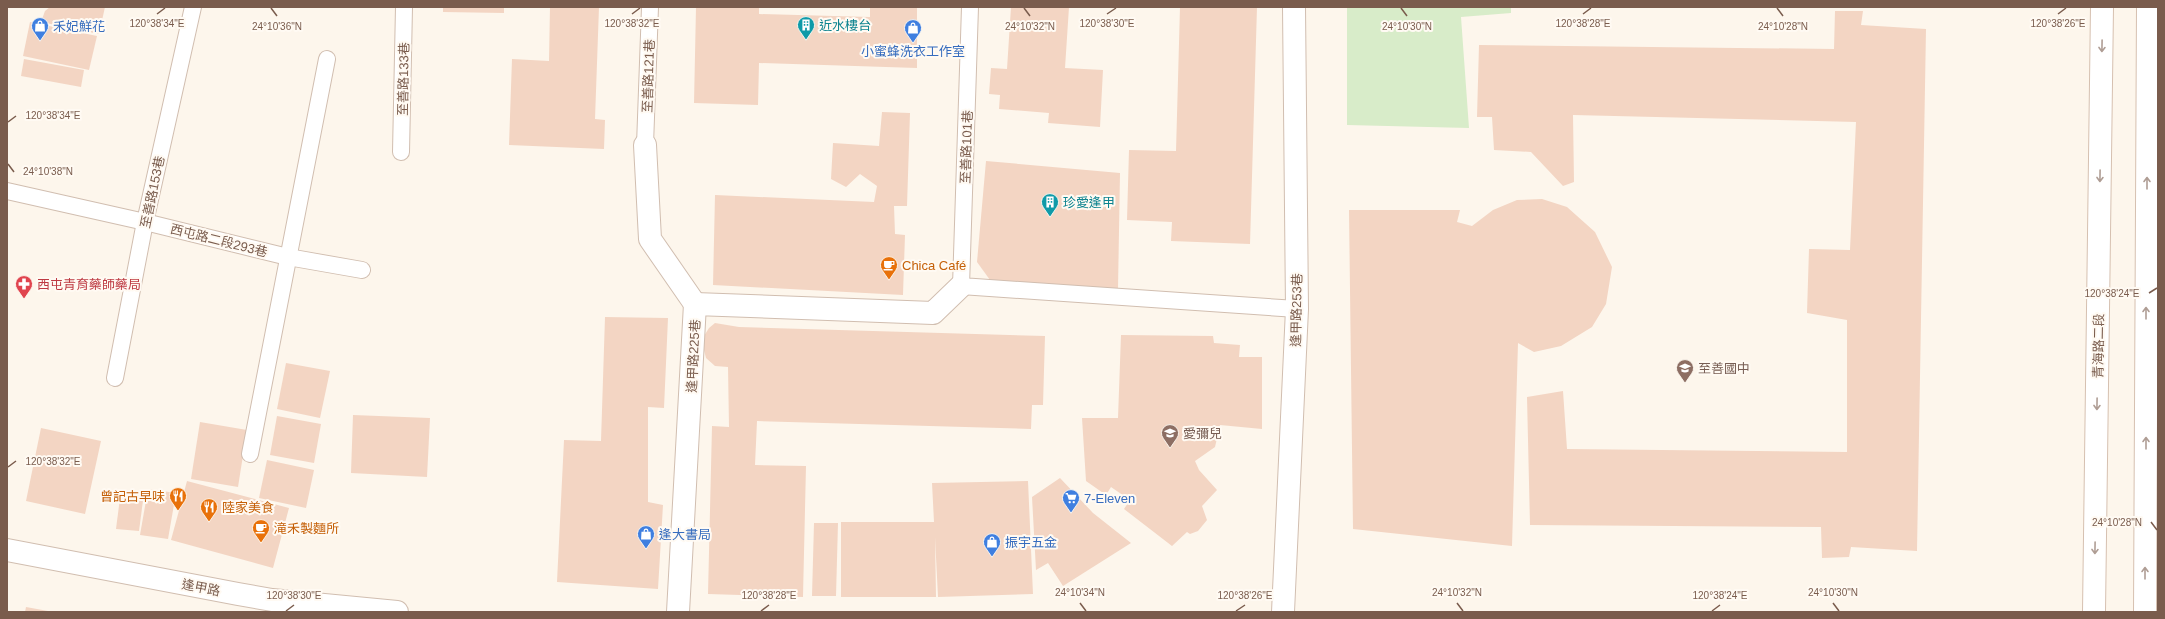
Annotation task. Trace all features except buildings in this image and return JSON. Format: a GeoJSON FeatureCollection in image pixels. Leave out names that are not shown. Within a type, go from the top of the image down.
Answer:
{"type":"FeatureCollection","features":[{"type":"Feature","properties":{"kind":"street","name":"逢甲路253巷"},"geometry":{"type":"LineString","coordinates":[[1284,612],[1297,309],[1294,7]]}},
{"type":"Feature","properties":{"kind":"street","name":"青海路二段"},"geometry":{"type":"LineString","coordinates":[[2094,612],[2102,7]]}},
{"type":"Feature","properties":{"kind":"street"},"geometry":{"type":"LineString","coordinates":[[2145,612],[2148,7]]}},
{"type":"Feature","properties":{"kind":"street"},"geometry":{"type":"LineString","coordinates":[[645,145],[650,239],[695,304]]}},
{"type":"Feature","properties":{"kind":"street","name":"逢甲路225巷"},"geometry":{"type":"LineString","coordinates":[[678,612],[695,304],[933,313],[961,286]]}},
{"type":"Feature","properties":{"kind":"street","name":"逢甲路"},"geometry":{"type":"LineString","coordinates":[[7,550],[258,597],[397,612]]}},
{"type":"Feature","properties":{"kind":"lane","name":"至善路153巷"},"geometry":{"type":"LineString","coordinates":[[115,378],[145,222],[193,7]]}},
{"type":"Feature","properties":{"kind":"lane","name":"至善路133巷"},"geometry":{"type":"LineString","coordinates":[[401,152],[404,7]]}},
{"type":"Feature","properties":{"kind":"lane","name":"至善路121巷"},"geometry":{"type":"LineString","coordinates":[[645,145],[650,7]]}},
{"type":"Feature","properties":{"kind":"lane","name":"至善路101巷"},"geometry":{"type":"LineString","coordinates":[[961,286],[970,7]]}},
{"type":"Feature","properties":{"kind":"lane"},"geometry":{"type":"LineString","coordinates":[[250,454],[327,59]]}},
{"type":"Feature","properties":{"kind":"lane","name":"西屯路二段293巷"},"geometry":{"type":"LineString","coordinates":[[7,191],[145,222],[288,257],[362,270]]}},
{"type":"Feature","properties":{"kind":"lane"},"geometry":{"type":"LineString","coordinates":[[961,286],[1297,309]]}},
{"type":"Feature","properties":{"kind":"green space"},"geometry":{"type":"Polygon","coordinates":[[[1347,7],[1511,7],[1511,13],[1461,17],[1469,128],[1347,125],[1347,7]]]}},
{"type":"Feature","properties":{"kind":"place","name":"近水樓台"},"geometry":{"type":"Point","coordinates":[806,40]}},
{"type":"Feature","properties":{"kind":"place","name":"禾妃鮮花"},"geometry":{"type":"Point","coordinates":[40,41]}},
{"type":"Feature","properties":{"kind":"place","name":"小蜜蜂洗衣工作室"},"geometry":{"type":"Point","coordinates":[913,43]}},
{"type":"Feature","properties":{"kind":"place","name":"珍愛逢甲"},"geometry":{"type":"Point","coordinates":[1050,217]}},
{"type":"Feature","properties":{"kind":"place","name":"Chica Café"},"geometry":{"type":"Point","coordinates":[889,280]}},
{"type":"Feature","properties":{"kind":"place","name":"西屯青育藥師藥局"},"geometry":{"type":"Point","coordinates":[24,299]}},
{"type":"Feature","properties":{"kind":"place","name":"至善國中"},"geometry":{"type":"Point","coordinates":[1685,383]}},
{"type":"Feature","properties":{"kind":"place","name":"愛彌兒"},"geometry":{"type":"Point","coordinates":[1170,448]}},
{"type":"Feature","properties":{"kind":"place","name":"曾記古早味"},"geometry":{"type":"Point","coordinates":[178,511]}},
{"type":"Feature","properties":{"kind":"place","name":"7-Eleven"},"geometry":{"type":"Point","coordinates":[1071,513]}},
{"type":"Feature","properties":{"kind":"place","name":"陸家美食"},"geometry":{"type":"Point","coordinates":[209,522]}},
{"type":"Feature","properties":{"kind":"place","name":"滝禾製麵所"},"geometry":{"type":"Point","coordinates":[261,543]}},
{"type":"Feature","properties":{"kind":"place","name":"逢大書局"},"geometry":{"type":"Point","coordinates":[646,549]}},
{"type":"Feature","properties":{"kind":"place","name":"振宇五金"},"geometry":{"type":"Point","coordinates":[992,557]}}]}
